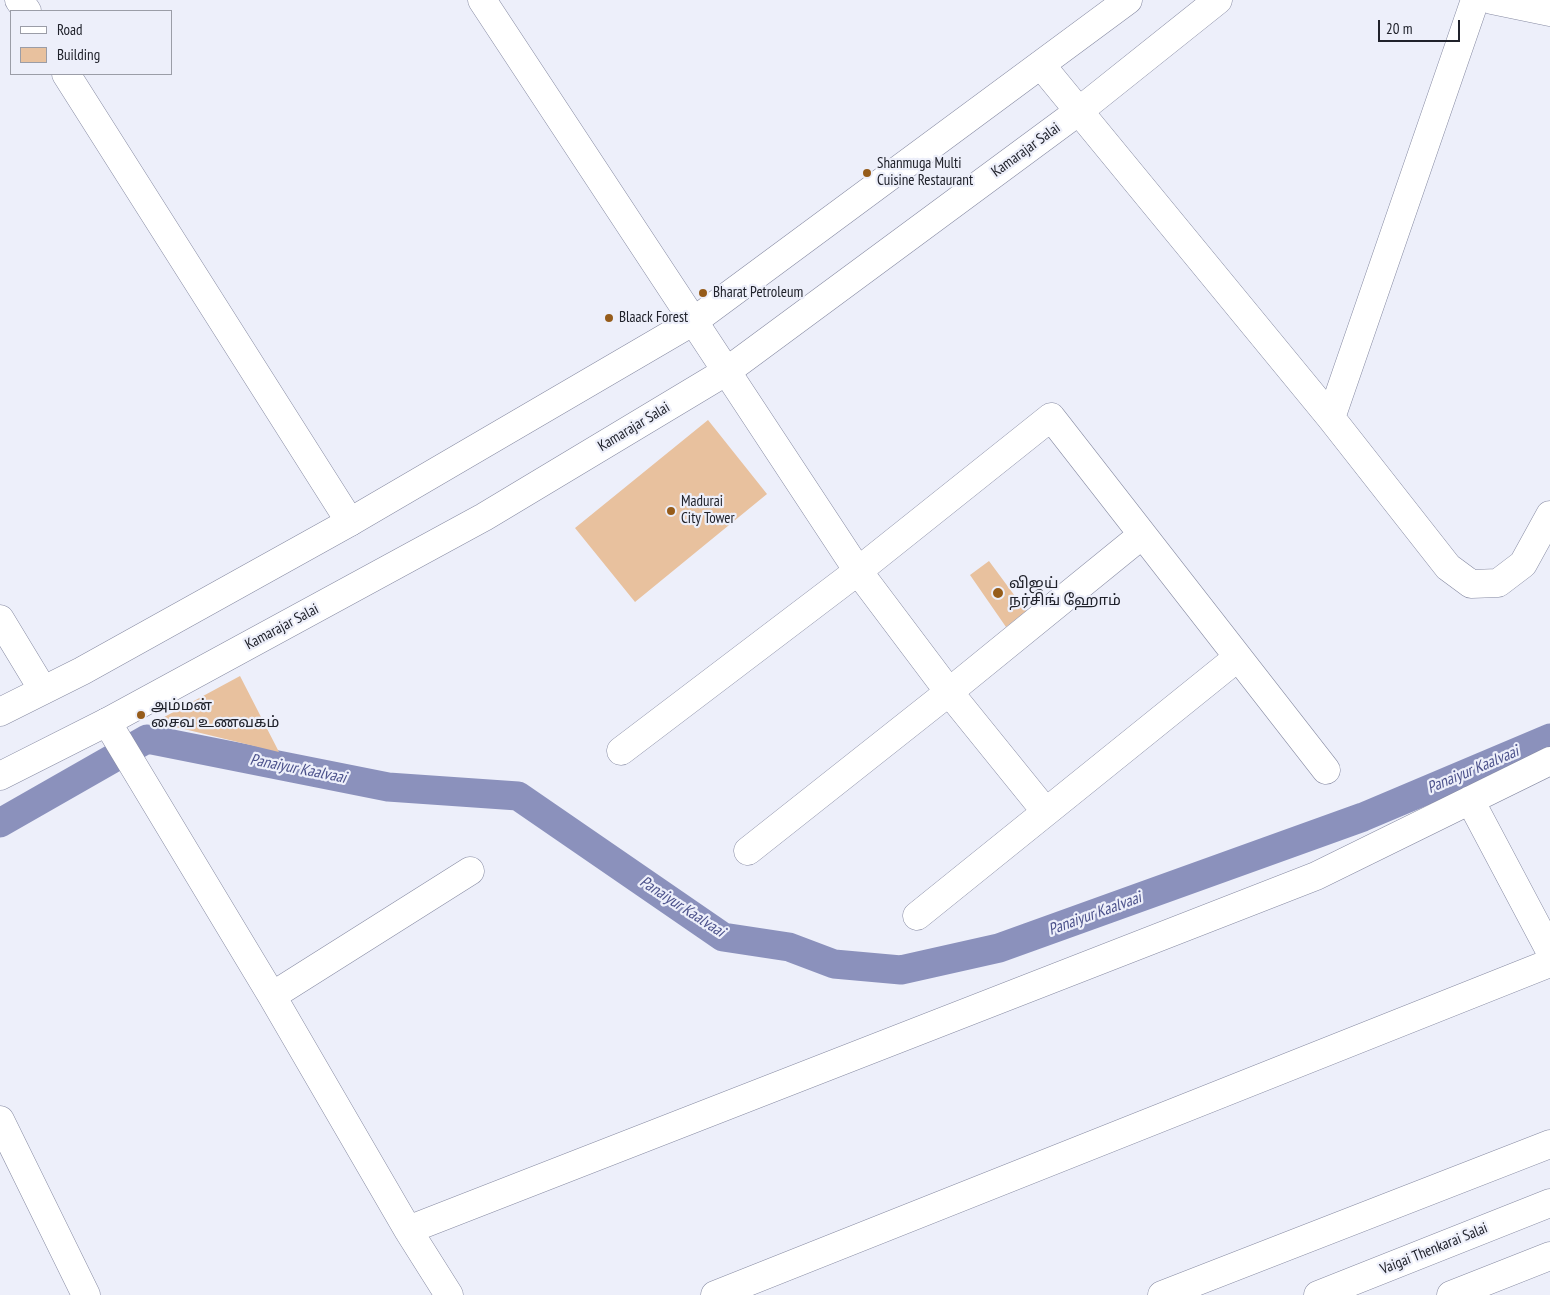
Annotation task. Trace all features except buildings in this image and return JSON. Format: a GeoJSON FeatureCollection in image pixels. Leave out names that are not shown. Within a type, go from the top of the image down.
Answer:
{"type":"FeatureCollection","features":[{"type":"Feature","properties":{"kind":"main road"},"geometry":{"type":"LineString","coordinates":[[482,0],[858,571],[949,692],[1046,812]]}},
{"type":"Feature","properties":{"kind":"main road"},"geometry":{"type":"LineString","coordinates":[[0,712],[82,671],[350,522],[694,321],[1128,0]]}},
{"type":"Feature","properties":{"kind":"main road","name":"Kamarajar Salai"},"geometry":{"type":"LineString","coordinates":[[0,776],[112,730],[484,517],[727,371],[1079,111],[1218,0]]}},
{"type":"Feature","properties":{"kind":"main road"},"geometry":{"type":"LineString","coordinates":[[1331,418],[1475,0]]}},
{"type":"Feature","properties":{"kind":"main road"},"geometry":{"type":"LineString","coordinates":[[1492,0],[1550,12]]}},
{"type":"Feature","properties":{"kind":"main road"},"geometry":{"type":"LineString","coordinates":[[1041,65],[1331,418],[1448,567],[1471,584],[1498,584],[1523,564],[1550,516]]}},
{"type":"Feature","properties":{"kind":"main road"},"geometry":{"type":"LineString","coordinates":[[67,75],[350,522]]}},
{"type":"Feature","properties":{"kind":"main road"},"geometry":{"type":"LineString","coordinates":[[621,751],[858,571],[1051,417],[1326,770]]}},
{"type":"Feature","properties":{"kind":"main road"},"geometry":{"type":"LineString","coordinates":[[748,852],[1142,535]]}},
{"type":"Feature","properties":{"kind":"main road"},"geometry":{"type":"LineString","coordinates":[[0,619],[43,690]]}},
{"type":"Feature","properties":{"kind":"main road"},"geometry":{"type":"LineString","coordinates":[[918,916],[1237,658]]}},
{"type":"Feature","properties":{"kind":"main road"},"geometry":{"type":"LineString","coordinates":[[112,730],[272,996],[408,1230],[449,1295]]}},
{"type":"Feature","properties":{"kind":"main road"},"geometry":{"type":"LineString","coordinates":[[408,1230],[1316,876],[1470,800],[1549,765]]}},
{"type":"Feature","properties":{"kind":"main road"},"geometry":{"type":"LineString","coordinates":[[1470,800],[1550,951]]}},
{"type":"Feature","properties":{"kind":"main road"},"geometry":{"type":"LineString","coordinates":[[272,996],[470,871]]}},
{"type":"Feature","properties":{"kind":"main road"},"geometry":{"type":"LineString","coordinates":[[715,1295],[1550,963]]}},
{"type":"Feature","properties":{"kind":"main road"},"geometry":{"type":"LineString","coordinates":[[0,1120],[86,1295]]}},
{"type":"Feature","properties":{"kind":"main road"},"geometry":{"type":"LineString","coordinates":[[1162,1295],[1550,1144]]}},
{"type":"Feature","properties":{"kind":"main road","name":"Vaigai Thenkarai Salai"},"geometry":{"type":"LineString","coordinates":[[1318,1295],[1550,1203]]}},
{"type":"Feature","properties":{"kind":"main road"},"geometry":{"type":"LineString","coordinates":[[1451,1295],[1550,1256]]}},
{"type":"Feature","properties":{"kind":"waterway","name":"Panaiyur Kaalvaai"},"geometry":{"type":"LineString","coordinates":[[0,823],[147,739],[388,787],[518,796],[723,937],[789,947],[834,964],[901,970],[999,948],[1363,817],[1550,738]]}},
{"type":"Feature","properties":{"kind":"place","name":"Shanmuga Multi Cuisine Restaurant"},"geometry":{"type":"Point","coordinates":[867,173]}},
{"type":"Feature","properties":{"kind":"place","name":"Bharat Petroleum"},"geometry":{"type":"Point","coordinates":[703,293]}},
{"type":"Feature","properties":{"kind":"place","name":"Blaack Forest"},"geometry":{"type":"Point","coordinates":[609,318]}},
{"type":"Feature","properties":{"kind":"place","name":"Madurai City Tower"},"geometry":{"type":"Point","coordinates":[671,511]}},
{"type":"Feature","properties":{"kind":"place","name":"விஜய் நர்சிங் ஹோம்"},"geometry":{"type":"Point","coordinates":[998,593]}},
{"type":"Feature","properties":{"kind":"place","name":"அம்மன் சைவ உணவகம்"},"geometry":{"type":"Point","coordinates":[141,715]}}]}
